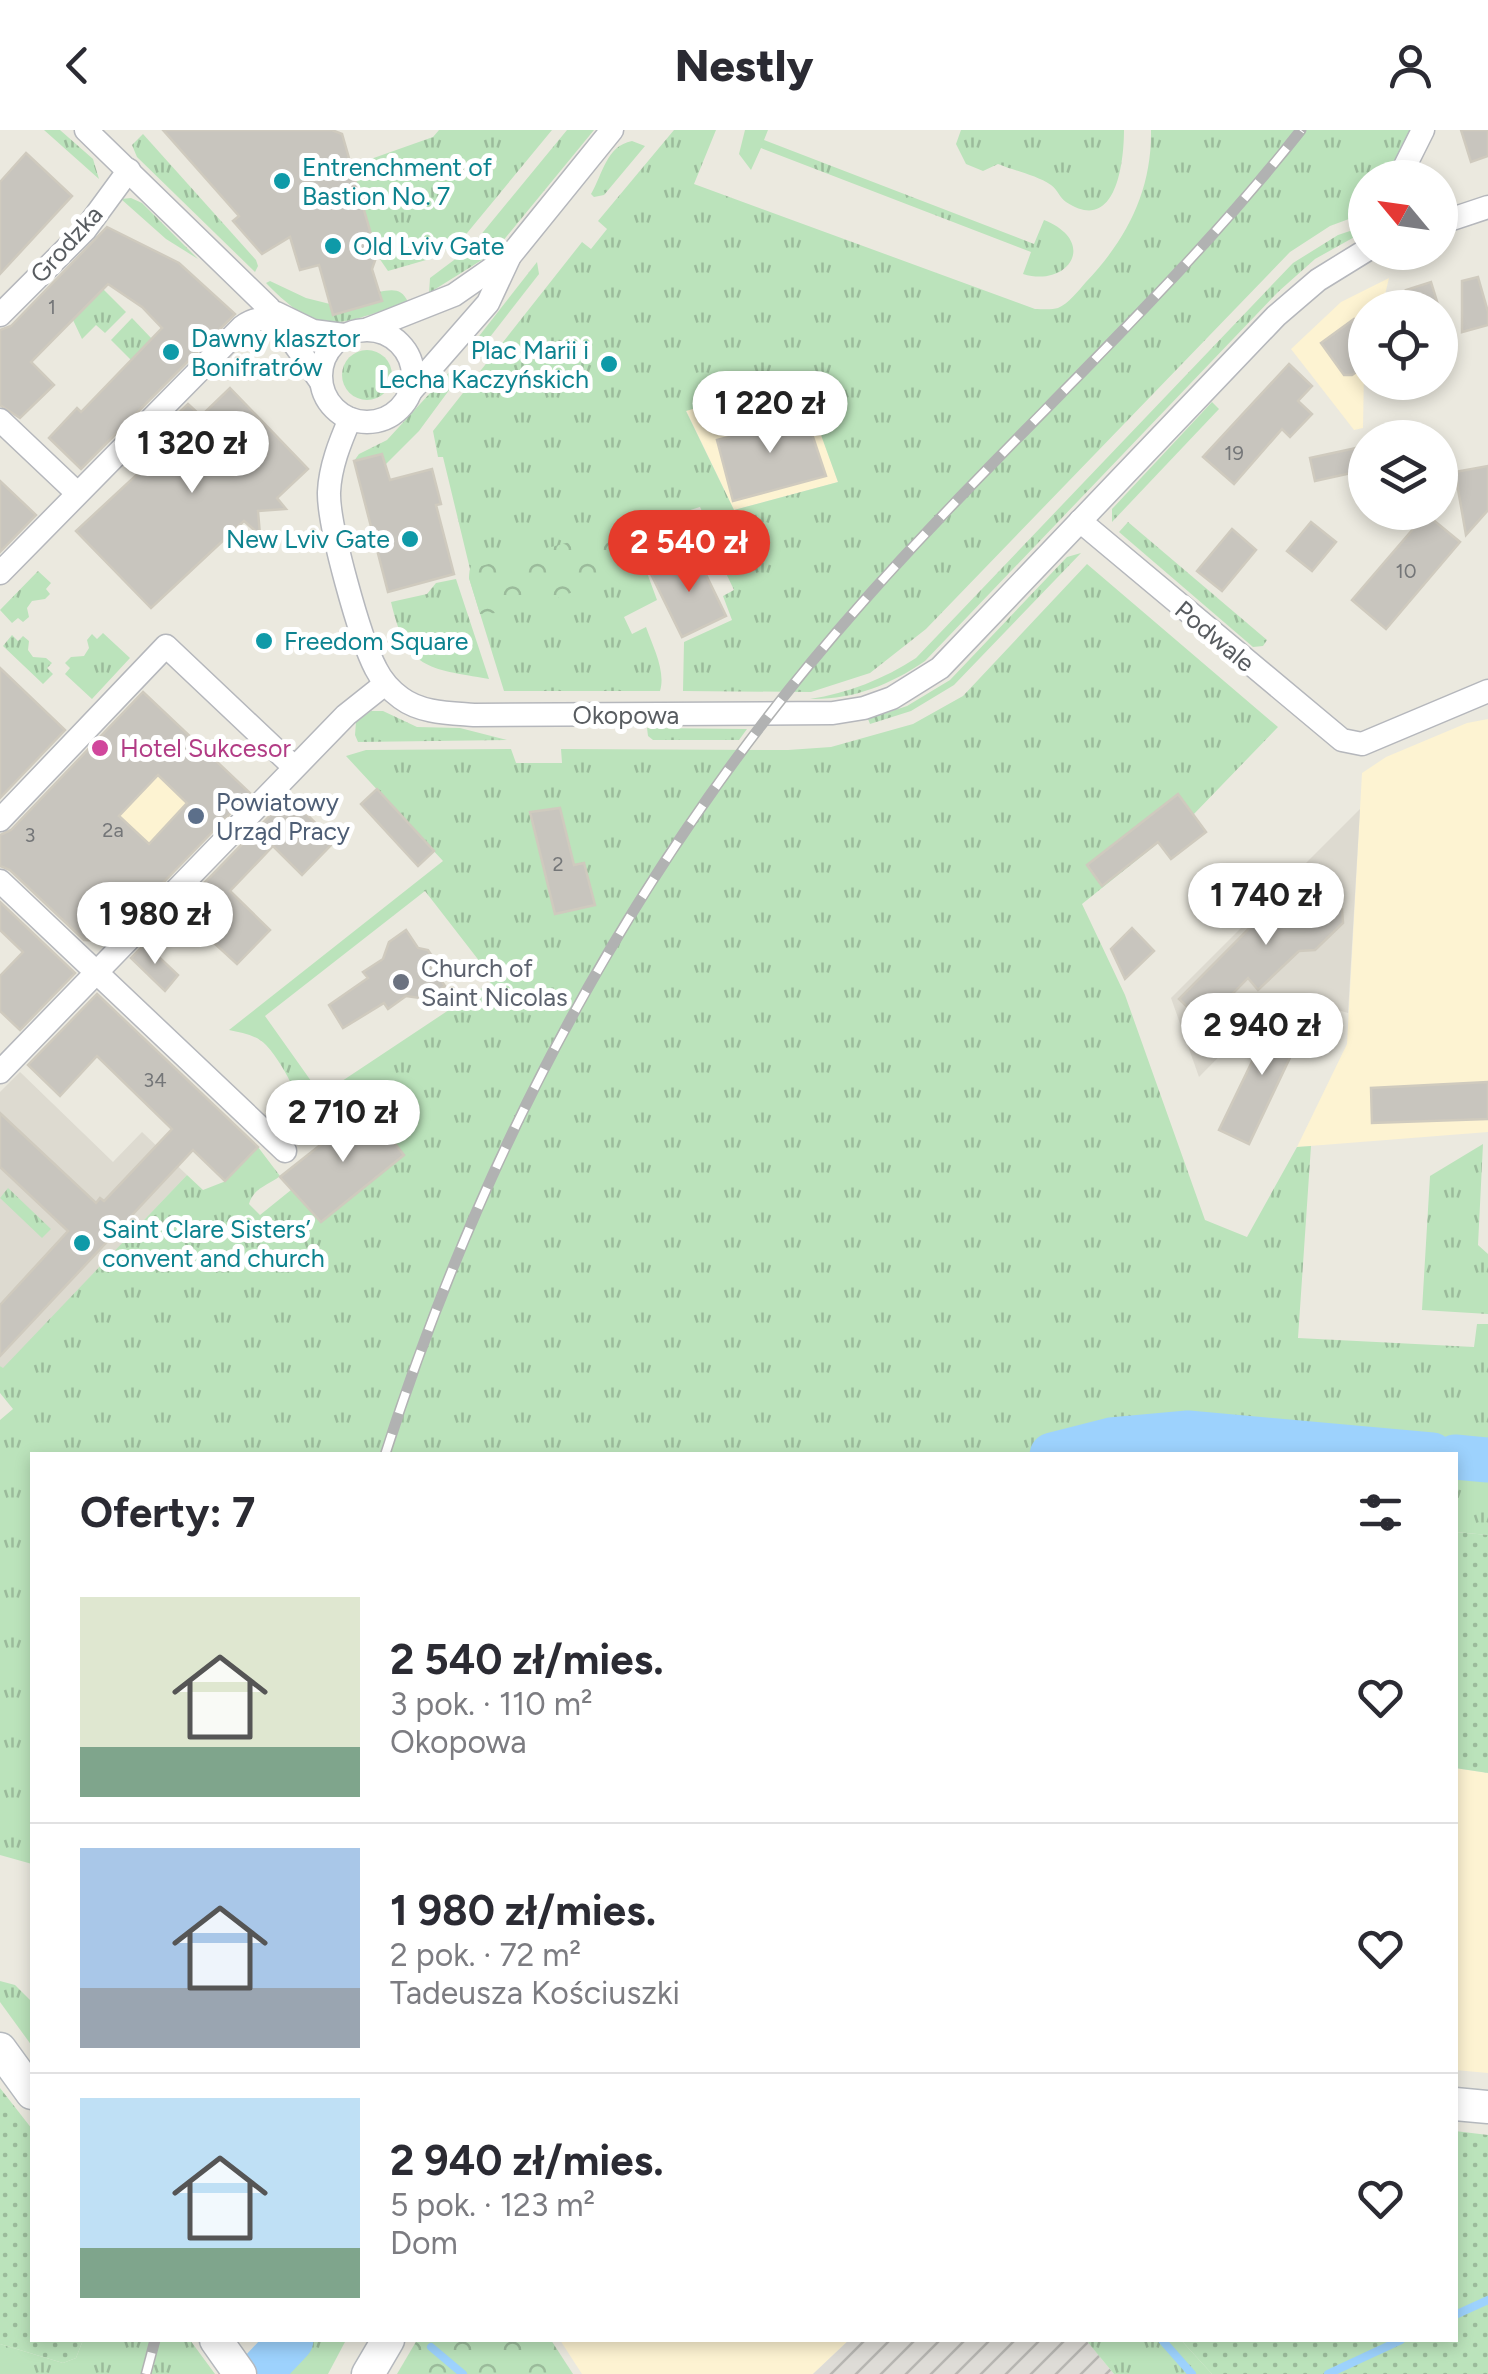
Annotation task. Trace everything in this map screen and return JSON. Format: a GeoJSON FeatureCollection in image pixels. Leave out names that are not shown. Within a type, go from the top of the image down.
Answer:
{"type":"FeatureCollection","features":[{"type":"Feature","properties":{"kind":"street"},"geometry":{"type":"LineString","coordinates":[[86,130],[275,317],[321,382],[330,404],[350,419],[362,422],[386,418],[405,402],[413,379],[408,354],[392,336],[368,329]]}},
{"type":"Feature","properties":{"kind":"street"},"geometry":{"type":"LineString","coordinates":[[410,391],[488,302],[510,256],[612,130]]}},
{"type":"Feature","properties":{"kind":"street"},"geometry":{"type":"LineString","coordinates":[[1408,160],[1423,130]]}},
{"type":"Feature","properties":{"kind":"street","name":"Grodzka"},"geometry":{"type":"LineString","coordinates":[[0,314],[85,230],[130,170]]}},
{"type":"Feature","properties":{"kind":"street"},"geometry":{"type":"LineString","coordinates":[[1458,217],[1488,208]]}},
{"type":"Feature","properties":{"kind":"street"},"geometry":{"type":"LineString","coordinates":[[0,573],[76,492],[251,320],[275,317],[304,328],[344,335],[454,296],[510,256]]}},
{"type":"Feature","properties":{"kind":"street","name":"Okopowa"},"geometry":{"type":"LineString","coordinates":[[385,684],[400,698],[424,709],[474,715],[792,714],[864,708],[904,692],[940,668],[1276,316],[1318,280],[1348,261]]}},
{"type":"Feature","properties":{"kind":"street"},"geometry":{"type":"LineString","coordinates":[[321,382],[325,355],[344,335]]}},
{"type":"Feature","properties":{"kind":"street"},"geometry":{"type":"LineString","coordinates":[[0,1072],[346,714],[385,684],[365,642],[329,503],[333,466],[350,419]]}},
{"type":"Feature","properties":{"kind":"street"},"geometry":{"type":"LineString","coordinates":[[0,420],[76,492]]}},
{"type":"Feature","properties":{"kind":"street","name":"Podwale"},"geometry":{"type":"LineString","coordinates":[[1080,522],[1320,725],[1353,744],[1392,734],[1488,691]]}},
{"type":"Feature","properties":{"kind":"street"},"geometry":{"type":"LineString","coordinates":[[0,820],[166,646],[294,767]]}},
{"type":"Feature","properties":{"kind":"street"},"geometry":{"type":"LineString","coordinates":[[0,881],[284,1151]]}},
{"type":"Feature","properties":{"kind":"street"},"geometry":{"type":"LineString","coordinates":[[0,2049],[30,2090]]}},
{"type":"Feature","properties":{"kind":"street"},"geometry":{"type":"LineString","coordinates":[[1458,2104],[1488,2108]]}},
{"type":"Feature","properties":{"kind":"street"},"geometry":{"type":"LineString","coordinates":[[368,2374],[387,2342]]}},
{"type":"Feature","properties":{"kind":"shaded area"},"geometry":{"type":"Polygon","coordinates":[[[1389,278],[1386,290],[1365,290],[1389,278]]]}},
{"type":"Feature","properties":{"kind":"shaded area"},"geometry":{"type":"Polygon","coordinates":[[[1348,298],[1348,400],[1363,400],[1363,420],[1348,422],[1291,349],[1348,298]]]}},
{"type":"Feature","properties":{"kind":"shaded area"},"geometry":{"type":"Polygon","coordinates":[[[801,376],[838,482],[734,510],[686,410],[801,376]]]}},
{"type":"Feature","properties":{"kind":"shaded area"},"geometry":{"type":"Polygon","coordinates":[[[143,691],[244,787],[170,865],[69,769],[143,691]]]}},
{"type":"Feature","properties":{"kind":"shaded area"},"geometry":{"type":"Polygon","coordinates":[[[1488,719],[1488,1132],[1297,1147],[1347,1044],[1362,773],[1386,757],[1467,723],[1488,719]]]}},
{"type":"Feature","properties":{"kind":"shaded area"},"geometry":{"type":"Polygon","coordinates":[[[1360,809],[1348,1013],[1281,994],[1199,1077],[1171,998],[1360,809]]]}},
{"type":"Feature","properties":{"kind":"shaded area"},"geometry":{"type":"Polygon","coordinates":[[[20,1072],[113,1162],[142,1132],[187,1175],[3,1369],[0,1092],[20,1072]]]}},
{"type":"Feature","properties":{"kind":"shaded area"},"geometry":{"type":"Polygon","coordinates":[[[1458,1768],[1488,1773],[1488,2073],[1458,2070],[1458,1768]]]}},
{"type":"Feature","properties":{"kind":"shaded area"},"geometry":{"type":"Polygon","coordinates":[[[561,2342],[847,2342],[813,2374],[582,2374],[561,2342]]]}},
{"type":"Feature","properties":{"kind":"shaded area"},"geometry":{"type":"Polygon","coordinates":[[[847,2342],[1088,2342],[1114,2374],[813,2374],[847,2342]]]}},
{"type":"Feature","properties":{"kind":"green space"},"geometry":{"type":"Polygon","coordinates":[[[44,130],[60,130],[93,159],[99,179],[44,130]]]}},
{"type":"Feature","properties":{"kind":"green space"},"geometry":{"type":"Polygon","coordinates":[[[439,130],[552,130],[458,244],[426,260],[388,271],[377,255],[351,166],[433,137],[439,130]]]}},
{"type":"Feature","properties":{"kind":"green space"},"geometry":{"type":"Polygon","coordinates":[[[567,130],[594,130],[493,253],[429,293],[430,278],[470,248],[567,130]]]}},
{"type":"Feature","properties":{"kind":"green space"},"geometry":{"type":"Polygon","coordinates":[[[674,130],[716,130],[694,184],[1035,309],[1053,309],[1077,293],[1125,231],[1142,193],[1151,130],[1410,130],[1396,160],[1348,160],[1348,219],[1330,226],[1290,252],[926,629],[870,673],[811,692],[683,691],[684,642],[732,620],[723,596],[734,590],[724,569],[712,575],[701,552],[711,531],[700,507],[684,512],[688,521],[694,519],[701,537],[695,547],[646,570],[657,600],[624,617],[632,634],[646,627],[660,667],[660,691],[504,691],[469,578],[443,457],[438,457],[433,431],[582,242],[591,249],[607,229],[598,221],[674,130]],[[800,377],[686,411],[734,510],[838,482],[800,377]]]}},
{"type":"Feature","properties":{"kind":"green space"},"geometry":{"type":"Polygon","coordinates":[[[745,130],[768,130],[764,140],[1034,244],[1044,220],[1061,229],[1070,240],[1071,260],[1053,275],[1023,274],[1031,252],[761,148],[751,170],[739,154],[745,130]]]}},
{"type":"Feature","properties":{"kind":"green space"},"geometry":{"type":"Polygon","coordinates":[[[961,130],[1124,130],[1114,191],[1096,209],[1083,210],[1066,202],[1051,185],[1032,176],[998,164],[983,171],[966,164],[956,144],[961,130]]]}},
{"type":"Feature","properties":{"kind":"green space"},"geometry":{"type":"Polygon","coordinates":[[[143,134],[256,260],[255,272],[137,157],[132,145],[143,134]]]}},
{"type":"Feature","properties":{"kind":"green space"},"geometry":{"type":"Polygon","coordinates":[[[632,141],[645,146],[604,195],[594,197],[591,194],[606,162],[616,149],[632,141]]]}},
{"type":"Feature","properties":{"kind":"green space"},"geometry":{"type":"Polygon","coordinates":[[[121,199],[142,203],[198,259],[166,239],[121,199]]]}},
{"type":"Feature","properties":{"kind":"green space"},"geometry":{"type":"Polygon","coordinates":[[[1348,232],[1348,241],[1315,259],[1278,292],[925,661],[870,689],[841,697],[810,699],[865,684],[916,658],[1293,263],[1348,232]]]}},
{"type":"Feature","properties":{"kind":"green space"},"geometry":{"type":"Polygon","coordinates":[[[537,262],[539,274],[476,355],[469,349],[537,262]]]}},
{"type":"Feature","properties":{"kind":"green space"},"geometry":{"type":"Polygon","coordinates":[[[270,281],[330,304],[334,315],[381,301],[379,292],[384,291],[400,292],[408,302],[348,321],[317,320],[285,301],[266,283],[270,281]]]}},
{"type":"Feature","properties":{"kind":"green space"},"geometry":{"type":"Polygon","coordinates":[[[103,289],[126,312],[105,333],[96,325],[82,339],[73,320],[103,289]]]}},
{"type":"Feature","properties":{"kind":"green space"},"geometry":{"type":"Polygon","coordinates":[[[132,318],[152,339],[131,360],[111,340],[132,318]]]}},
{"type":"Feature","properties":{"kind":"green space"},"geometry":{"type":"Polygon","coordinates":[[[367,350],[385,357],[392,375],[385,393],[367,400],[349,393],[342,375],[349,357],[367,350]]]}},
{"type":"Feature","properties":{"kind":"green space"},"geometry":{"type":"Polygon","coordinates":[[[454,367],[458,378],[419,431],[385,465],[382,454],[354,461],[359,454],[387,440],[454,367]]]}},
{"type":"Feature","properties":{"kind":"green space"},"geometry":{"type":"Polygon","coordinates":[[[1212,402],[1219,409],[1112,522],[1112,509],[1212,402]]]}},
{"type":"Feature","properties":{"kind":"green space"},"geometry":{"type":"Polygon","coordinates":[[[1128,522],[1267,640],[1263,646],[1253,647],[1119,532],[1128,522]]]}},
{"type":"Feature","properties":{"kind":"green space"},"geometry":{"type":"Polygon","coordinates":[[[636,524],[642,544],[638,552],[598,579],[533,606],[480,614],[470,569],[636,524]]]}},
{"type":"Feature","properties":{"kind":"green space"},"geometry":{"type":"Polygon","coordinates":[[[1081,553],[954,685],[911,711],[870,724],[868,719],[907,706],[950,680],[1067,557],[1081,553]]]}},
{"type":"Feature","properties":{"kind":"green space"},"geometry":{"type":"Polygon","coordinates":[[[1087,564],[1278,727],[1193,815],[1082,904],[1125,995],[1205,1220],[1247,1237],[1297,1147],[1311,1146],[1298,1338],[1474,1347],[1477,1324],[1488,1324],[1488,1535],[1458,1532],[1458,1452],[30,1452],[30,1863],[0,1855],[0,1420],[13,1409],[0,1393],[0,1366],[3,1368],[187,1175],[203,1190],[226,1181],[258,1147],[280,1176],[251,1199],[249,1204],[260,1215],[291,1190],[404,1155],[362,1102],[316,1139],[274,1055],[258,1039],[229,1030],[443,861],[346,756],[366,750],[511,749],[516,763],[562,763],[561,749],[831,747],[913,724],[963,696],[1087,564]],[[425,891],[265,1016],[321,1095],[494,980],[425,891]]]}},
{"type":"Feature","properties":{"kind":"green space"},"geometry":{"type":"Polygon","coordinates":[[[38,571],[51,583],[46,589],[50,594],[32,601],[27,608],[29,617],[23,622],[18,618],[12,623],[0,610],[38,571]]]}},
{"type":"Feature","properties":{"kind":"green space"},"geometry":{"type":"Polygon","coordinates":[[[456,579],[489,679],[423,662],[404,641],[397,624],[391,602],[427,594],[436,583],[456,579]]]}},
{"type":"Feature","properties":{"kind":"green space"},"geometry":{"type":"Polygon","coordinates":[[[103,633],[130,658],[92,699],[65,674],[70,668],[65,663],[71,657],[84,656],[89,648],[87,640],[92,634],[97,639],[103,633]]]}},
{"type":"Feature","properties":{"kind":"green space"},"geometry":{"type":"Polygon","coordinates":[[[12,635],[18,641],[23,636],[29,641],[28,650],[33,657],[52,663],[47,668],[53,674],[43,684],[3,646],[12,635]]]}},
{"type":"Feature","properties":{"kind":"green space"},"geometry":{"type":"Polygon","coordinates":[[[371,711],[383,711],[417,727],[460,728],[507,740],[358,742],[356,722],[371,711]]]}},
{"type":"Feature","properties":{"kind":"green space"},"geometry":{"type":"Polygon","coordinates":[[[647,728],[747,729],[739,740],[653,740],[647,728]]]}},
{"type":"Feature","properties":{"kind":"green space"},"geometry":{"type":"Polygon","coordinates":[[[1483,1144],[1478,1245],[1488,1254],[1488,1314],[1422,1310],[1430,1176],[1483,1144]]]}},
{"type":"Feature","properties":{"kind":"green space"},"geometry":{"type":"Polygon","coordinates":[[[8,1188],[51,1229],[42,1238],[0,1198],[8,1188]]]}},
{"type":"Feature","properties":{"kind":"green space"},"geometry":{"type":"Polygon","coordinates":[[[1458,1532],[1488,1535],[1488,1773],[1458,1768],[1458,1532]]]}},
{"type":"Feature","properties":{"kind":"green space"},"geometry":{"type":"Polygon","coordinates":[[[0,1981],[15,1985],[30,2000],[30,2043],[0,2002],[0,1981]]]}},
{"type":"Feature","properties":{"kind":"green space"},"geometry":{"type":"Polygon","coordinates":[[[0,2088],[30,2126],[30,2342],[82,2342],[76,2358],[63,2363],[0,2344],[0,2088]]]}},
{"type":"Feature","properties":{"kind":"green space"},"geometry":{"type":"Polygon","coordinates":[[[1458,2131],[1488,2135],[1488,2374],[1212,2374],[1183,2342],[1458,2342],[1458,2131]]]}},
{"type":"Feature","properties":{"kind":"green space"},"geometry":{"type":"Polygon","coordinates":[[[82,2342],[191,2342],[215,2374],[0,2374],[0,2344],[63,2363],[76,2358],[82,2342]]]}},
{"type":"Feature","properties":{"kind":"green space"},"geometry":{"type":"Polygon","coordinates":[[[257,2342],[345,2342],[328,2374],[281,2374],[257,2342]]]}},
{"type":"Feature","properties":{"kind":"green space"},"geometry":{"type":"Polygon","coordinates":[[[416,2342],[552,2342],[573,2374],[397,2374],[416,2342]]]}},
{"type":"Feature","properties":{"kind":"green space"},"geometry":{"type":"Polygon","coordinates":[[[1088,2342],[1183,2342],[1212,2374],[1114,2374],[1088,2342]]]}},
{"type":"Feature","properties":{"kind":"building","name":"Entrenchment of Bastion No. 7"},"geometry":{"type":"Polygon","coordinates":[[[163,130],[332,130],[342,134],[377,255],[372,269],[382,301],[333,315],[319,265],[300,270],[290,237],[262,254],[233,221],[239,216],[163,130]]]}},
{"type":"Feature","properties":{"kind":"building"},"geometry":{"type":"Polygon","coordinates":[[[1461,130],[1488,130],[1488,156],[1471,162],[1461,130]]]}},
{"type":"Feature","properties":{"kind":"building"},"geometry":{"type":"Polygon","coordinates":[[[26,153],[72,196],[0,274],[0,182],[26,153]]]}},
{"type":"Feature","properties":{"kind":"building","name":"Dawny klasztor Bonifratrów"},"geometry":{"type":"Polygon","coordinates":[[[107,227],[179,263],[235,314],[81,469],[49,438],[77,408],[81,412],[162,328],[142,307],[108,284],[31,362],[54,385],[20,418],[0,405],[0,330],[11,326],[107,227]]]}},
{"type":"Feature","properties":{"kind":"building"},"geometry":{"type":"Polygon","coordinates":[[[1478,277],[1488,325],[1462,332],[1462,281],[1478,277]]]}},
{"type":"Feature","properties":{"kind":"building"},"geometry":{"type":"Polygon","coordinates":[[[1431,282],[1433,290],[1406,290],[1431,282]]]}},
{"type":"Feature","properties":{"kind":"building"},"geometry":{"type":"Polygon","coordinates":[[[1348,323],[1348,375],[1344,375],[1321,343],[1348,323]]]}},
{"type":"Feature","properties":{"kind":"building"},"geometry":{"type":"Polygon","coordinates":[[[1289,364],[1312,386],[1298,401],[1312,414],[1290,437],[1282,429],[1234,484],[1203,457],[1289,364]]]}},
{"type":"Feature","properties":{"kind":"building"},"geometry":{"type":"Polygon","coordinates":[[[230,388],[308,469],[277,498],[286,509],[258,511],[260,535],[244,521],[151,608],[76,531],[171,443],[160,431],[188,404],[201,416],[230,388]]]}},
{"type":"Feature","properties":{"kind":"building"},"geometry":{"type":"Polygon","coordinates":[[[789,411],[792,420],[806,416],[826,476],[733,501],[717,440],[729,437],[727,429],[789,411]]]}},
{"type":"Feature","properties":{"kind":"building"},"geometry":{"type":"Polygon","coordinates":[[[1348,450],[1348,474],[1315,481],[1310,458],[1348,450]]]}},
{"type":"Feature","properties":{"kind":"building","name":"New Lviv Gate"},"geometry":{"type":"Polygon","coordinates":[[[382,454],[390,480],[432,469],[441,504],[436,505],[454,574],[388,592],[354,461],[382,454]]]}},
{"type":"Feature","properties":{"kind":"building"},"geometry":{"type":"Polygon","coordinates":[[[1488,466],[1488,510],[1466,535],[1458,489],[1458,471],[1488,466]]]}},
{"type":"Feature","properties":{"kind":"building"},"geometry":{"type":"Polygon","coordinates":[[[0,481],[36,515],[0,552],[0,481]]]}},
{"type":"Feature","properties":{"kind":"building"},"geometry":{"type":"Polygon","coordinates":[[[1311,522],[1336,542],[1312,571],[1287,551],[1311,522]]]}},
{"type":"Feature","properties":{"kind":"building"},"geometry":{"type":"Polygon","coordinates":[[[1232,529],[1256,550],[1222,591],[1197,571],[1232,529]]]}},
{"type":"Feature","properties":{"kind":"building"},"geometry":{"type":"Polygon","coordinates":[[[1412,530],[1445,530],[1460,542],[1386,629],[1352,600],[1412,530]]]}},
{"type":"Feature","properties":{"kind":"building"},"geometry":{"type":"Polygon","coordinates":[[[695,552],[726,616],[682,637],[651,574],[695,552]]]}},
{"type":"Feature","properties":{"kind":"building"},"geometry":{"type":"Polygon","coordinates":[[[0,668],[65,730],[0,798],[0,668]]]}},
{"type":"Feature","properties":{"kind":"building"},"geometry":{"type":"Polygon","coordinates":[[[143,692],[250,793],[157,889],[153,885],[119,920],[123,923],[106,941],[84,940],[10,870],[0,866],[0,835],[11,830],[143,692]],[[158,775],[119,816],[149,844],[187,803],[158,775]]]}},
{"type":"Feature","properties":{"kind":"building"},"geometry":{"type":"Polygon","coordinates":[[[377,789],[434,851],[418,866],[361,804],[377,789]]]}},
{"type":"Feature","properties":{"kind":"building"},"geometry":{"type":"Polygon","coordinates":[[[1178,794],[1206,832],[1171,859],[1158,842],[1102,886],[1087,865],[1178,794]]]}},
{"type":"Feature","properties":{"kind":"building"},"geometry":{"type":"Polygon","coordinates":[[[289,796],[334,842],[302,875],[273,846],[230,891],[270,930],[237,964],[178,910],[289,796]]]}},
{"type":"Feature","properties":{"kind":"building"},"geometry":{"type":"Polygon","coordinates":[[[560,808],[574,865],[584,863],[595,905],[555,914],[530,812],[560,808]]]}},
{"type":"Feature","properties":{"kind":"building"},"geometry":{"type":"Polygon","coordinates":[[[1300,877],[1324,901],[1342,909],[1343,923],[1315,950],[1299,951],[1258,990],[1248,978],[1204,1023],[1179,999],[1300,877]]]}},
{"type":"Feature","properties":{"kind":"building"},"geometry":{"type":"Polygon","coordinates":[[[0,902],[75,973],[20,1030],[0,1011],[0,976],[23,952],[0,930],[0,902]]]}},
{"type":"Feature","properties":{"kind":"building"},"geometry":{"type":"Polygon","coordinates":[[[1132,928],[1154,951],[1125,979],[1111,949],[1132,928]]]}},
{"type":"Feature","properties":{"kind":"building","name":"Church of Saint Nicolas"},"geometry":{"type":"Polygon","coordinates":[[[406,930],[418,948],[428,950],[434,959],[432,968],[445,986],[427,999],[406,996],[388,1009],[384,1003],[343,1028],[329,1005],[368,978],[363,972],[383,959],[389,942],[406,930]]]}},
{"type":"Feature","properties":{"kind":"building"},"geometry":{"type":"Polygon","coordinates":[[[145,944],[178,975],[165,991],[131,958],[145,944]]]}},
{"type":"Feature","properties":{"kind":"building"},"geometry":{"type":"Polygon","coordinates":[[[97,994],[258,1147],[225,1181],[193,1150],[0,1356],[0,1305],[68,1231],[0,1167],[0,1113],[96,1203],[100,1198],[104,1201],[172,1129],[97,1056],[60,1096],[28,1065],[97,994]]]}},
{"type":"Feature","properties":{"kind":"building"},"geometry":{"type":"Polygon","coordinates":[[[1276,1012],[1305,1026],[1249,1144],[1219,1130],[1276,1012]]]}},
{"type":"Feature","properties":{"kind":"building"},"geometry":{"type":"Polygon","coordinates":[[[1488,1082],[1488,1119],[1372,1123],[1371,1088],[1488,1082]]]}},
{"type":"Feature","properties":{"kind":"building"},"geometry":{"type":"Polygon","coordinates":[[[367,1108],[404,1155],[321,1222],[280,1177],[367,1108]]]}},
{"type":"Feature","properties":{"kind":"waterway"},"geometry":{"type":"LineString","coordinates":[[1064,1452],[1111,1440],[1188,1433],[1399,1452]]}},
{"type":"Feature","properties":{"kind":"waterway"},"geometry":{"type":"LineString","coordinates":[[1458,1457],[1488,1460]]}},
{"type":"Feature","properties":{"kind":"waterway"},"geometry":{"type":"LineString","coordinates":[[1458,2314],[1488,2300]]}},
{"type":"Feature","properties":{"kind":"waterway"},"geometry":{"type":"LineString","coordinates":[[259,2374],[289,2342]]}},
{"type":"Feature","properties":{"kind":"waterway"},"geometry":{"type":"LineString","coordinates":[[1164,2342],[1192,2374]]}},
{"type":"Feature","properties":{"kind":"waterway"},"geometry":{"type":"LineString","coordinates":[[1328,2374],[1397,2342]]}},
{"type":"Feature","properties":{"kind":"waterway"},"geometry":{"type":"LineString","coordinates":[[431,2347],[463,2374]]}},
{"type":"Feature","properties":{"kind":"railway"},"geometry":{"type":"LineString","coordinates":[[386,1452],[425,1338],[522,1113],[579,1004],[708,797],[861,604],[1196,253],[1301,130]]}},
{"type":"Feature","properties":{"kind":"railway"},"geometry":{"type":"LineString","coordinates":[[146,2374],[154,2342]]}},
{"type":"Feature","properties":{"kind":"place","name":"Entrenchment of Bastion No. 7"},"geometry":{"type":"Point","coordinates":[282,181]}},
{"type":"Feature","properties":{"kind":"place","name":"Old Lviv Gate"},"geometry":{"type":"Point","coordinates":[333,246]}},
{"type":"Feature","properties":{"kind":"place","name":"Dawny klasztor Bonifratrów"},"geometry":{"type":"Point","coordinates":[171,352]}},
{"type":"Feature","properties":{"kind":"place","name":"Plac Marii i Lecha Kaczyńskich"},"geometry":{"type":"Point","coordinates":[609,364]}},
{"type":"Feature","properties":{"kind":"place","name":"New Lviv Gate"},"geometry":{"type":"Point","coordinates":[410,539]}},
{"type":"Feature","properties":{"kind":"place","name":"Freedom Square"},"geometry":{"type":"Point","coordinates":[264,641]}},
{"type":"Feature","properties":{"kind":"place","name":"Hotel Sukcesor"},"geometry":{"type":"Point","coordinates":[100,748]}},
{"type":"Feature","properties":{"kind":"place","name":"Powiatowy Urząd Pracy"},"geometry":{"type":"Point","coordinates":[196,816]}},
{"type":"Feature","properties":{"kind":"place","name":"Church of Saint Nicolas"},"geometry":{"type":"Point","coordinates":[401,982]}},
{"type":"Feature","properties":{"kind":"place","name":"Saint Clare Sisters’ convent and church"},"geometry":{"type":"Point","coordinates":[82,1243]}}]}
